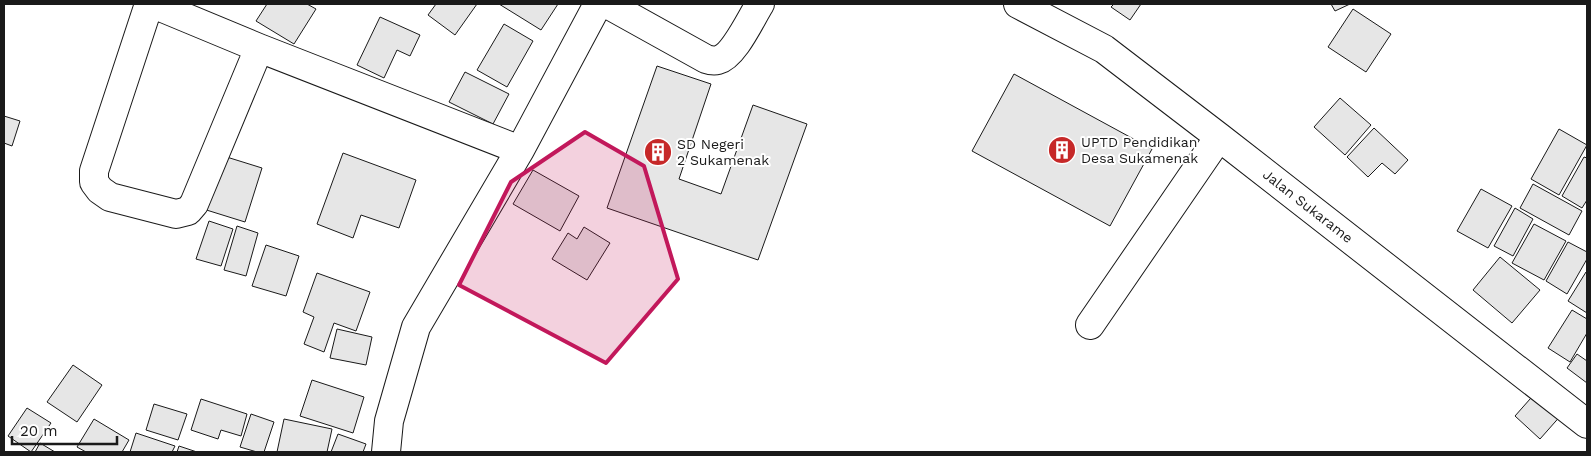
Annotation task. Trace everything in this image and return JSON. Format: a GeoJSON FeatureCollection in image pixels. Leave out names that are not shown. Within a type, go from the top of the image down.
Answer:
{"type":"FeatureCollection","features":[{"type":"Feature","properties":{"kind":"street"},"geometry":{"type":"LineString","coordinates":[[259,48],[194,204],[188,211],[176,214],[110,197],[100,190],[94,182],[94,171],[151,4],[520,150]]}},
{"type":"Feature","properties":{"kind":"street"},"geometry":{"type":"LineString","coordinates":[[386,452],[389,422],[416,327],[520,150],[598,4]]}},
{"type":"Feature","properties":{"kind":"street"},"geometry":{"type":"LineString","coordinates":[[607,4],[706,60],[717,60],[726,56],[739,40],[760,4]]}},
{"type":"Feature","properties":{"kind":"street","name":"Jalan Sukarame"},"geometry":{"type":"LineString","coordinates":[[1018,4],[1104,49],[1587,424]]}},
{"type":"Feature","properties":{"kind":"street"},"geometry":{"type":"LineString","coordinates":[[1090,325],[1219,137]]}},
{"type":"Feature","properties":{"kind":"highlighted area"},"geometry":{"type":"Polygon","coordinates":[[[585,132],[644,166],[678,279],[606,363],[459,285],[511,182],[585,132]]]}},
{"type":"Feature","properties":{"kind":"building"},"geometry":{"type":"Polygon","coordinates":[[[267,4],[307,4],[316,9],[294,44],[256,21],[267,4]]]}},
{"type":"Feature","properties":{"kind":"building"},"geometry":{"type":"Polygon","coordinates":[[[436,4],[477,4],[455,35],[428,15],[436,4]]]}},
{"type":"Feature","properties":{"kind":"building"},"geometry":{"type":"Polygon","coordinates":[[[499,4],[558,4],[541,30],[499,4]]]}},
{"type":"Feature","properties":{"kind":"building"},"geometry":{"type":"Polygon","coordinates":[[[1114,4],[1141,4],[1130,20],[1111,7],[1114,4]]]}},
{"type":"Feature","properties":{"kind":"building"},"geometry":{"type":"Polygon","coordinates":[[[1331,4],[1350,4],[1335,11],[1331,4]]]}},
{"type":"Feature","properties":{"kind":"building"},"geometry":{"type":"Polygon","coordinates":[[[1353,9],[1391,34],[1366,72],[1328,47],[1353,9]]]}},
{"type":"Feature","properties":{"kind":"building"},"geometry":{"type":"Polygon","coordinates":[[[380,17],[420,35],[410,56],[397,50],[384,78],[357,65],[380,17]]]}},
{"type":"Feature","properties":{"kind":"building"},"geometry":{"type":"Polygon","coordinates":[[[504,24],[533,41],[507,87],[477,70],[504,24]]]}},
{"type":"Feature","properties":{"kind":"building","name":"SD Negeri 2 Sukamenak"},"geometry":{"type":"Polygon","coordinates":[[[657,66],[711,84],[679,179],[721,194],[753,105],[807,124],[758,260],[607,208],[657,66]]]}},
{"type":"Feature","properties":{"kind":"building"},"geometry":{"type":"Polygon","coordinates":[[[465,72],[509,94],[493,124],[449,102],[465,72]]]}},
{"type":"Feature","properties":{"kind":"building","name":"UPTD Pendidikan Desa Sukamenak"},"geometry":{"type":"Polygon","coordinates":[[[1014,74],[1152,149],[1110,226],[972,151],[1014,74]]]}},
{"type":"Feature","properties":{"kind":"building"},"geometry":{"type":"Polygon","coordinates":[[[1340,98],[1371,125],[1345,155],[1314,127],[1340,98]]]}},
{"type":"Feature","properties":{"kind":"building"},"geometry":{"type":"Polygon","coordinates":[[[4,116],[20,121],[12,146],[4,143],[4,116]]]}},
{"type":"Feature","properties":{"kind":"building"},"geometry":{"type":"Polygon","coordinates":[[[1374,128],[1408,160],[1395,174],[1382,163],[1368,177],[1347,157],[1374,128]]]}},
{"type":"Feature","properties":{"kind":"building"},"geometry":{"type":"Polygon","coordinates":[[[1559,129],[1587,145],[1559,195],[1531,179],[1559,129]]]}},
{"type":"Feature","properties":{"kind":"building"},"geometry":{"type":"Polygon","coordinates":[[[343,153],[416,180],[399,228],[361,215],[353,238],[317,224],[343,153]]]}},
{"type":"Feature","properties":{"kind":"building"},"geometry":{"type":"Polygon","coordinates":[[[217,154],[262,168],[245,222],[200,208],[217,154]]]}},
{"type":"Feature","properties":{"kind":"building"},"geometry":{"type":"Polygon","coordinates":[[[1584,157],[1587,158],[1587,200],[1582,208],[1562,196],[1584,157]]]}},
{"type":"Feature","properties":{"kind":"building"},"geometry":{"type":"Polygon","coordinates":[[[533,170],[579,196],[560,231],[513,204],[533,170]]]}},
{"type":"Feature","properties":{"kind":"building"},"geometry":{"type":"Polygon","coordinates":[[[1533,184],[1582,211],[1569,235],[1520,208],[1533,184]]]}},
{"type":"Feature","properties":{"kind":"building"},"geometry":{"type":"Polygon","coordinates":[[[1481,189],[1512,206],[1488,248],[1457,231],[1481,189]]]}},
{"type":"Feature","properties":{"kind":"building"},"geometry":{"type":"Polygon","coordinates":[[[1515,208],[1533,219],[1513,256],[1494,246],[1515,208]]]}},
{"type":"Feature","properties":{"kind":"building"},"geometry":{"type":"Polygon","coordinates":[[[209,221],[233,229],[221,266],[196,259],[209,221]]]}},
{"type":"Feature","properties":{"kind":"building"},"geometry":{"type":"Polygon","coordinates":[[[1534,224],[1566,241],[1544,280],[1512,263],[1534,224]]]}},
{"type":"Feature","properties":{"kind":"building"},"geometry":{"type":"Polygon","coordinates":[[[237,226],[258,233],[246,276],[224,270],[237,226]]]}},
{"type":"Feature","properties":{"kind":"building"},"geometry":{"type":"Polygon","coordinates":[[[584,227],[610,243],[587,280],[552,259],[568,233],[577,239],[584,227]]]}},
{"type":"Feature","properties":{"kind":"building"},"geometry":{"type":"Polygon","coordinates":[[[1568,242],[1587,252],[1587,259],[1567,294],[1546,281],[1568,242]]]}},
{"type":"Feature","properties":{"kind":"building"},"geometry":{"type":"Polygon","coordinates":[[[266,245],[299,256],[286,296],[252,286],[266,245]]]}},
{"type":"Feature","properties":{"kind":"building"},"geometry":{"type":"Polygon","coordinates":[[[1500,257],[1540,290],[1512,323],[1473,290],[1500,257]]]}},
{"type":"Feature","properties":{"kind":"building"},"geometry":{"type":"Polygon","coordinates":[[[317,273],[370,292],[356,331],[334,323],[324,352],[304,344],[314,317],[303,312],[317,273]]]}},
{"type":"Feature","properties":{"kind":"building"},"geometry":{"type":"Polygon","coordinates":[[[1587,273],[1587,313],[1568,301],[1587,273]]]}},
{"type":"Feature","properties":{"kind":"building"},"geometry":{"type":"Polygon","coordinates":[[[1572,310],[1587,319],[1587,333],[1570,362],[1548,348],[1572,310]]]}},
{"type":"Feature","properties":{"kind":"building"},"geometry":{"type":"Polygon","coordinates":[[[337,329],[372,337],[366,365],[330,358],[337,329]]]}},
{"type":"Feature","properties":{"kind":"building"},"geometry":{"type":"Polygon","coordinates":[[[1577,354],[1587,361],[1587,383],[1567,368],[1577,354]]]}},
{"type":"Feature","properties":{"kind":"building"},"geometry":{"type":"Polygon","coordinates":[[[73,365],[102,385],[77,422],[47,402],[73,365]]]}},
{"type":"Feature","properties":{"kind":"building"},"geometry":{"type":"Polygon","coordinates":[[[312,380],[364,397],[353,433],[300,416],[312,380]]]}},
{"type":"Feature","properties":{"kind":"building"},"geometry":{"type":"Polygon","coordinates":[[[1538,390],[1563,413],[1540,439],[1515,416],[1538,390]]]}},
{"type":"Feature","properties":{"kind":"building"},"geometry":{"type":"Polygon","coordinates":[[[201,399],[247,414],[241,436],[221,430],[218,439],[191,430],[201,399]]]}},
{"type":"Feature","properties":{"kind":"building"},"geometry":{"type":"Polygon","coordinates":[[[154,404],[187,414],[178,440],[146,430],[154,404]]]}},
{"type":"Feature","properties":{"kind":"building"},"geometry":{"type":"Polygon","coordinates":[[[27,408],[51,423],[31,452],[8,436],[27,408]]]}},
{"type":"Feature","properties":{"kind":"building"},"geometry":{"type":"Polygon","coordinates":[[[251,414],[274,422],[264,452],[240,447],[251,414]]]}},
{"type":"Feature","properties":{"kind":"building"},"geometry":{"type":"Polygon","coordinates":[[[94,419],[129,440],[122,452],[86,452],[77,447],[94,419]]]}},
{"type":"Feature","properties":{"kind":"building"},"geometry":{"type":"Polygon","coordinates":[[[284,419],[332,429],[327,452],[277,452],[284,419]]]}},
{"type":"Feature","properties":{"kind":"building"},"geometry":{"type":"Polygon","coordinates":[[[136,433],[175,446],[172,452],[130,452],[136,433]]]}},
{"type":"Feature","properties":{"kind":"building"},"geometry":{"type":"Polygon","coordinates":[[[338,434],[366,444],[363,452],[331,452],[338,434]]]}},
{"type":"Feature","properties":{"kind":"building"},"geometry":{"type":"Polygon","coordinates":[[[40,443],[55,452],[35,452],[40,443]]]}},
{"type":"Feature","properties":{"kind":"building"},"geometry":{"type":"Polygon","coordinates":[[[179,446],[197,452],[177,452],[179,446]]]}},
{"type":"Feature","properties":{"kind":"place","name":"UPTD Pendidikan Desa Sukamenak"},"geometry":{"type":"Point","coordinates":[1062,150]}},
{"type":"Feature","properties":{"kind":"place","name":"SD Negeri 2 Sukamenak"},"geometry":{"type":"Point","coordinates":[658,152]}}]}
